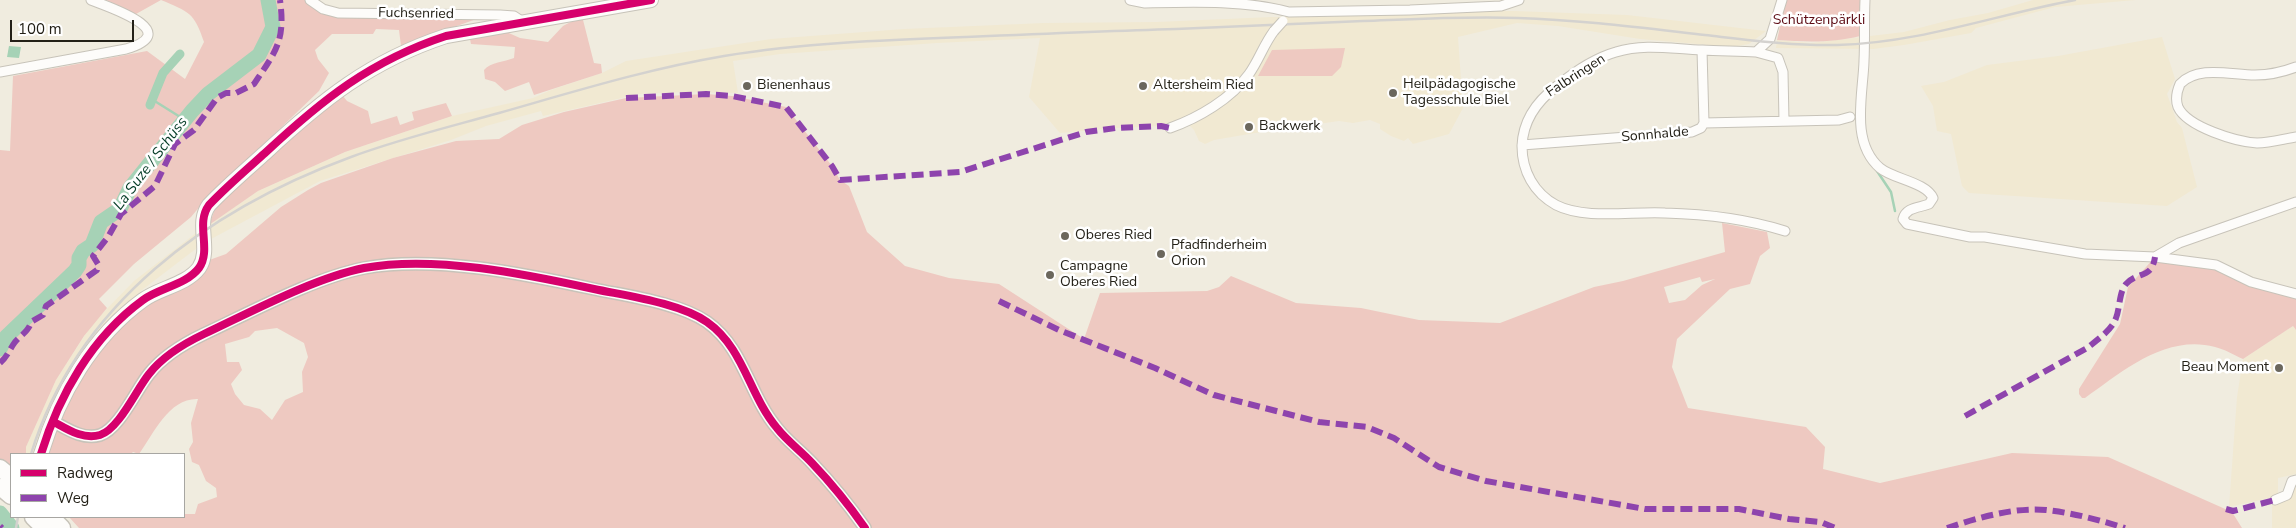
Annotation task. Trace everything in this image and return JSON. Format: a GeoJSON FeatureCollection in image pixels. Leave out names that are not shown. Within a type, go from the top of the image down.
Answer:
{"type":"FeatureCollection","features":[{"type":"Feature","properties":{"kind":"highway"},"geometry":{"type":"LineString","coordinates":[[0,468],[10,476]]}},
{"type":"Feature","properties":{"kind":"highway"},"geometry":{"type":"LineString","coordinates":[[0,487],[10,495]]}},
{"type":"Feature","properties":{"kind":"highway"},"geometry":{"type":"LineString","coordinates":[[36,518],[54,525]]}},
{"type":"Feature","properties":{"kind":"main road"},"geometry":{"type":"LineString","coordinates":[[41,453],[54,422],[84,363],[96,345],[115,323],[145,299],[188,277],[199,268],[204,252],[203,220],[209,205],[319,104],[388,59],[423,44],[466,31],[651,0]]}},
{"type":"Feature","properties":{"kind":"street"},"geometry":{"type":"LineString","coordinates":[[0,72],[140,45],[144,40],[147,30],[144,24],[136,18],[91,0]]}},
{"type":"Feature","properties":{"kind":"street","name":"Fuchsenried"},"geometry":{"type":"LineString","coordinates":[[310,0],[323,9],[338,13],[500,15],[514,16],[523,22]]}},
{"type":"Feature","properties":{"kind":"street"},"geometry":{"type":"LineString","coordinates":[[1130,0],[1145,3],[1243,3],[1272,7],[1289,12],[1501,6],[1519,0]]}},
{"type":"Feature","properties":{"kind":"street"},"geometry":{"type":"LineString","coordinates":[[1756,52],[1770,39],[1782,0]]}},
{"type":"Feature","properties":{"kind":"street"},"geometry":{"type":"LineString","coordinates":[[1865,0],[1864,61],[1860,116],[1864,144],[1880,168],[1926,190],[1932,198],[1929,204],[1912,209],[1904,215],[1903,219],[1907,224],[1970,237],[1985,237],[2085,254],[2155,257],[2216,265],[2251,282],[2296,294]]}},
{"type":"Feature","properties":{"kind":"street"},"geometry":{"type":"LineString","coordinates":[[1170,128],[1197,116],[1240,85],[1255,66],[1274,31],[1289,12]]}},
{"type":"Feature","properties":{"kind":"street"},"geometry":{"type":"LineString","coordinates":[[1770,39],[1783,72],[1784,121]]}},
{"type":"Feature","properties":{"kind":"street","name":"Falbringen"},"geometry":{"type":"LineString","coordinates":[[1756,52],[1641,47],[1617,51],[1597,60],[1556,86],[1535,106],[1524,130],[1522,145],[1524,165],[1534,186],[1549,200],[1569,210],[1598,213],[1693,214],[1742,221],[1785,231]]}},
{"type":"Feature","properties":{"kind":"street"},"geometry":{"type":"LineString","coordinates":[[1702,50],[1704,124]]}},
{"type":"Feature","properties":{"kind":"street"},"geometry":{"type":"LineString","coordinates":[[1756,52],[1778,58]]}},
{"type":"Feature","properties":{"kind":"street"},"geometry":{"type":"LineString","coordinates":[[2296,67],[2280,72],[2256,75],[2194,75],[2180,84],[2177,100],[2178,107],[2186,117],[2227,138],[2258,142],[2296,137]]}},
{"type":"Feature","properties":{"kind":"street","name":"Sonnhalde"},"geometry":{"type":"LineString","coordinates":[[1522,145],[1692,132],[1701,128],[1704,124],[1839,120],[1850,117]]}},
{"type":"Feature","properties":{"kind":"street"},"geometry":{"type":"LineString","coordinates":[[2155,257],[2179,243],[2296,202]]}},
{"type":"Feature","properties":{"kind":"street"},"geometry":{"type":"LineString","coordinates":[[54,422],[82,436],[90,437],[104,434],[121,415],[149,374],[175,350],[202,335],[329,278],[362,268],[400,263],[429,263],[506,273],[647,300],[690,313],[706,321],[727,339],[736,352],[760,405],[777,429],[845,500],[865,528]]}},
{"type":"Feature","properties":{"kind":"street"},"geometry":{"type":"LineString","coordinates":[[2275,500],[2287,495],[2292,481],[2296,480]]}},
{"type":"Feature","properties":{"kind":"shaded area"},"geometry":{"type":"Polygon","coordinates":[[[2033,0],[2136,0],[2055,7],[1976,28],[1971,33],[1904,45],[1873,49],[1776,48],[1777,40],[1811,43],[1904,32],[1950,20],[1988,13],[2033,0]]]}},
{"type":"Feature","properties":{"kind":"shaded area"},"geometry":{"type":"Polygon","coordinates":[[[1456,11],[1627,15],[1766,31],[1749,44],[1731,47],[1640,39],[1558,26],[1517,23],[1458,37],[1463,108],[1449,134],[1413,144],[1408,138],[1404,141],[1391,136],[1380,129],[1380,124],[1370,120],[1353,123],[1339,121],[1255,133],[1214,140],[1205,144],[1199,141],[1194,130],[1186,122],[1170,128],[1161,126],[1116,128],[1060,133],[1029,97],[1040,38],[780,54],[733,61],[738,93],[688,92],[639,94],[543,116],[541,111],[486,126],[451,140],[320,181],[211,239],[209,225],[258,191],[345,152],[452,116],[533,98],[602,73],[626,61],[771,39],[904,29],[1044,23],[1319,17],[1456,11]]]}},
{"type":"Feature","properties":{"kind":"shaded area"},"geometry":{"type":"Polygon","coordinates":[[[2162,37],[2175,79],[2167,94],[2177,122],[2182,128],[2197,187],[2167,206],[1969,193],[1962,186],[1951,134],[1937,131],[1933,106],[1921,86],[1944,82],[1987,65],[2058,56],[2162,37]]]}},
{"type":"Feature","properties":{"kind":"shaded area"},"geometry":{"type":"Polygon","coordinates":[[[9,46],[21,47],[19,58],[7,57],[9,46]]]}},
{"type":"Feature","properties":{"kind":"shaded area"},"geometry":{"type":"Polygon","coordinates":[[[196,233],[197,248],[142,290],[99,330],[82,353],[35,453],[26,453],[26,447],[56,380],[92,324],[134,281],[196,233]]]}},
{"type":"Feature","properties":{"kind":"shaded area"},"geometry":{"type":"Polygon","coordinates":[[[2293,326],[2296,330],[2296,474],[2278,478],[2278,496],[2229,507],[2237,397],[2243,359],[2293,326]]]}},
{"type":"Feature","properties":{"kind":"shaded area"},"geometry":{"type":"Polygon","coordinates":[[[2296,487],[2296,528],[2272,528],[2272,504],[2290,498],[2296,487]]]}},
{"type":"Feature","properties":{"kind":"green space"},"geometry":{"type":"Polygon","coordinates":[[[106,0],[161,0],[136,14],[106,0]]]}},
{"type":"Feature","properties":{"kind":"green space"},"geometry":{"type":"Polygon","coordinates":[[[161,0],[306,0],[315,9],[332,12],[432,19],[482,17],[401,46],[399,30],[376,29],[373,34],[332,34],[315,50],[318,59],[329,73],[319,91],[201,205],[191,217],[134,264],[99,299],[107,308],[84,336],[56,380],[26,447],[26,453],[10,453],[10,466],[4,460],[0,476],[0,150],[10,151],[13,76],[147,51],[185,79],[204,42],[197,24],[189,14],[161,0]]]}},
{"type":"Feature","properties":{"kind":"green space","name":"Schützenpärkli"},"geometry":{"type":"Polygon","coordinates":[[[1786,0],[1860,0],[1860,36],[1840,40],[1777,40],[1786,0]]]}},
{"type":"Feature","properties":{"kind":"green space"},"geometry":{"type":"Polygon","coordinates":[[[582,16],[594,63],[601,64],[602,73],[534,95],[529,82],[505,91],[495,82],[485,79],[484,70],[494,64],[514,58],[515,47],[471,44],[470,39],[502,30],[520,38],[548,42],[563,26],[582,16]]]}},
{"type":"Feature","properties":{"kind":"green space"},"geometry":{"type":"Polygon","coordinates":[[[1345,48],[1341,67],[1332,76],[1258,76],[1272,50],[1345,48]]]}},
{"type":"Feature","properties":{"kind":"green space"},"geometry":{"type":"Polygon","coordinates":[[[706,94],[732,96],[786,107],[832,166],[840,180],[849,186],[867,232],[905,266],[949,278],[999,284],[1084,339],[1100,293],[1207,291],[1219,287],[1231,276],[1296,303],[1361,308],[1419,320],[1500,323],[1594,287],[1623,281],[1725,252],[1722,223],[1767,232],[1770,248],[1760,256],[1750,284],[1730,289],[1677,339],[1672,367],[1688,408],[1806,427],[1825,447],[1823,469],[1880,483],[2012,453],[2108,457],[2232,512],[2242,528],[79,528],[70,518],[185,518],[185,514],[195,514],[198,504],[217,497],[216,488],[206,481],[199,465],[192,462],[189,449],[193,442],[191,423],[198,399],[188,400],[171,410],[163,418],[140,453],[48,453],[54,422],[96,345],[201,263],[226,254],[281,207],[321,183],[393,158],[456,141],[499,139],[522,125],[564,112],[626,98],[706,94]],[[1700,277],[1664,287],[1669,303],[1685,300],[1702,285],[1715,279],[1702,282],[1700,277]],[[277,328],[255,331],[249,337],[225,344],[227,362],[239,362],[242,370],[231,384],[235,394],[244,405],[260,409],[272,420],[285,400],[303,392],[302,372],[308,357],[304,343],[277,328]]]}},
{"type":"Feature","properties":{"kind":"green space"},"geometry":{"type":"Polygon","coordinates":[[[343,96],[347,101],[368,111],[371,124],[397,116],[400,125],[414,120],[412,112],[446,103],[452,116],[345,152],[258,191],[209,225],[217,204],[316,115],[343,96]]]}},
{"type":"Feature","properties":{"kind":"green space"},"geometry":{"type":"Polygon","coordinates":[[[2155,257],[2216,265],[2296,294],[2296,330],[2293,326],[2243,359],[2218,348],[2197,344],[2179,346],[2162,351],[2129,367],[2085,398],[2082,398],[2079,394],[2079,389],[2120,324],[2128,287],[2155,257]]]}},
{"type":"Feature","properties":{"kind":"waterway","name":"La Suze / Schüss"},"geometry":{"type":"LineString","coordinates":[[0,349],[6,337],[75,271],[83,251],[92,245],[101,222],[120,209],[130,188],[192,111],[208,94],[259,55],[273,27],[268,0]]}},
{"type":"Feature","properties":{"kind":"waterway"},"geometry":{"type":"LineString","coordinates":[[150,105],[163,73],[180,54]]}},
{"type":"Feature","properties":{"kind":"waterway"},"geometry":{"type":"LineString","coordinates":[[153,100],[185,120]]}},
{"type":"Feature","properties":{"kind":"waterway"},"geometry":{"type":"LineString","coordinates":[[1877,171],[1891,192],[1895,211]]}},
{"type":"Feature","properties":{"kind":"waterway","name":"La Suze / Schüss"},"geometry":{"type":"LineString","coordinates":[[0,513],[12,528]]}},
{"type":"Feature","properties":{"kind":"railway"},"geometry":{"type":"LineString","coordinates":[[31,453],[52,400],[80,352],[115,308],[155,269],[199,234],[248,204],[298,179],[387,144],[667,67],[724,56],[844,43],[1402,19],[1499,17],[1635,27],[1804,45],[1837,45],[1867,43],[1927,34],[2075,0]]}},
{"type":"Feature","properties":{"kind":"railway"},"geometry":{"type":"LineString","coordinates":[[16,528],[18,518]]}},
{"type":"Feature","properties":{"kind":"marked path"},"geometry":{"type":"LineString","coordinates":[[0,363],[15,342],[27,330],[31,322],[43,315],[46,306],[97,270],[98,264],[93,256],[108,237],[121,214],[155,186],[175,144],[194,130],[217,98],[226,93],[236,93],[254,84],[271,59],[281,33],[280,0]]}},
{"type":"Feature","properties":{"kind":"marked path"},"geometry":{"type":"LineString","coordinates":[[626,98],[706,94],[732,96],[786,107],[832,166],[840,180],[960,172],[1086,132],[1116,128],[1161,126],[1170,128]]}},
{"type":"Feature","properties":{"kind":"marked path"},"geometry":{"type":"LineString","coordinates":[[1965,416],[2087,348],[2100,338],[2114,322],[2122,291],[2126,284],[2135,277],[2148,272],[2155,257]]}},
{"type":"Feature","properties":{"kind":"marked path"},"geometry":{"type":"LineString","coordinates":[[999,301],[1059,330],[1155,368],[1214,395],[1319,422],[1367,427],[1394,438],[1439,467],[1486,481],[1645,509],[1739,509],[1789,519],[1821,522],[1835,528]]}},
{"type":"Feature","properties":{"kind":"marked path"},"geometry":{"type":"LineString","coordinates":[[2226,509],[2233,511],[2275,500]]}},
{"type":"Feature","properties":{"kind":"marked path"},"geometry":{"type":"LineString","coordinates":[[1947,528],[1996,514],[2021,510],[2046,510],[2076,515],[2125,528]]}},
{"type":"Feature","properties":{"kind":"cycle path"},"geometry":{"type":"LineString","coordinates":[[41,453],[57,410],[68,389],[93,349],[108,331],[143,300],[180,282],[194,274],[199,268],[203,261],[204,253],[203,220],[209,205],[229,185],[327,99],[370,70],[394,57],[446,36],[651,0]]}},
{"type":"Feature","properties":{"kind":"cycle path"},"geometry":{"type":"LineString","coordinates":[[54,422],[81,435],[100,435],[114,425],[149,374],[181,346],[262,306],[325,279],[364,268],[391,265],[420,264],[479,268],[509,272],[653,301],[696,315],[707,322],[730,345],[767,415],[785,437],[826,479],[865,528]]}},
{"type":"Feature","properties":{"kind":"place","name":"Bienenhaus"},"geometry":{"type":"Point","coordinates":[747,86]}},
{"type":"Feature","properties":{"kind":"place","name":"Altersheim Ried"},"geometry":{"type":"Point","coordinates":[1143,86]}},
{"type":"Feature","properties":{"kind":"place","name":"Heilpädagogische Tagesschule Biel"},"geometry":{"type":"Point","coordinates":[1393,93]}},
{"type":"Feature","properties":{"kind":"place","name":"Backwerk"},"geometry":{"type":"Point","coordinates":[1249,127]}},
{"type":"Feature","properties":{"kind":"place","name":"Oberes Ried"},"geometry":{"type":"Point","coordinates":[1065,236]}},
{"type":"Feature","properties":{"kind":"place","name":"Pfadfinderheim Orion"},"geometry":{"type":"Point","coordinates":[1161,254]}},
{"type":"Feature","properties":{"kind":"place","name":"Campagne Oberes Ried"},"geometry":{"type":"Point","coordinates":[1050,275]}},
{"type":"Feature","properties":{"kind":"place","name":"Beau Moment"},"geometry":{"type":"Point","coordinates":[2279,368]}}]}
